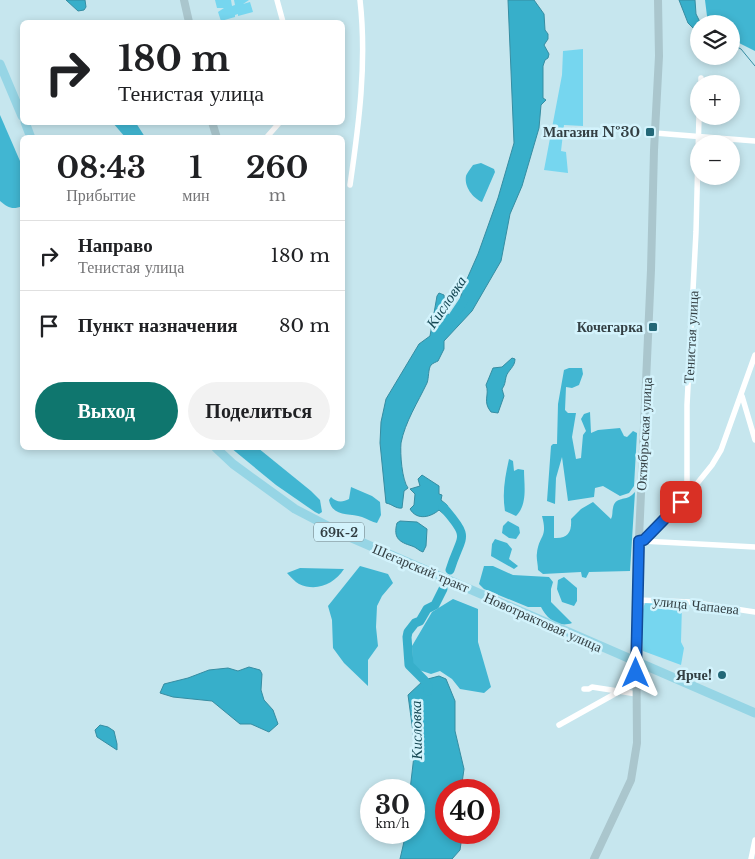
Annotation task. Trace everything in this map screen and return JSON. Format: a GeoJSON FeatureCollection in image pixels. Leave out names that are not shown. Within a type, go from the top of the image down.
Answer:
{"type":"FeatureCollection","features":[{"type":"Feature","properties":{"kind":"main road"},"geometry":{"type":"LineString","coordinates":[[0,64],[20,111]]}},
{"type":"Feature","properties":{"kind":"main road","name":"Шегарский тракт"},"geometry":{"type":"LineString","coordinates":[[218,450],[233,464],[295,509],[361,542],[476,592]]}},
{"type":"Feature","properties":{"kind":"main road","name":"Новотрактовая улица"},"geometry":{"type":"LineString","coordinates":[[476,592],[636,663]]}},
{"type":"Feature","properties":{"kind":"main road","name":"69К-2"},"geometry":{"type":"LineString","coordinates":[[636,663],[755,714]]}},
{"type":"Feature","properties":{"kind":"street"},"geometry":{"type":"LineString","coordinates":[[184,0],[189,20]]}},
{"type":"Feature","properties":{"kind":"street"},"geometry":{"type":"LineString","coordinates":[[277,0],[282,20]]}},
{"type":"Feature","properties":{"kind":"street"},"geometry":{"type":"LineString","coordinates":[[350,185],[362,82],[360,0]]}},
{"type":"Feature","properties":{"kind":"street","name":"Октябрьская улица"},"geometry":{"type":"LineString","coordinates":[[594,859],[631,780],[637,743],[637,600],[642,541],[659,56],[658,0]]}},
{"type":"Feature","properties":{"kind":"street"},"geometry":{"type":"LineString","coordinates":[[269,135],[277,125]]}},
{"type":"Feature","properties":{"kind":"street"},"geometry":{"type":"LineString","coordinates":[[655,133],[690,135]]}},
{"type":"Feature","properties":{"kind":"street"},"geometry":{"type":"LineString","coordinates":[[740,140],[755,141]]}},
{"type":"Feature","properties":{"kind":"street","name":"Тенистая улица"},"geometry":{"type":"LineString","coordinates":[[687,496],[687,405],[697,185]]}},
{"type":"Feature","properties":{"kind":"street"},"geometry":{"type":"LineString","coordinates":[[642,541],[702,479],[721,450],[742,396],[755,355]]}},
{"type":"Feature","properties":{"kind":"street"},"geometry":{"type":"LineString","coordinates":[[742,396],[755,440]]}},
{"type":"Feature","properties":{"kind":"street"},"geometry":{"type":"LineString","coordinates":[[642,541],[755,547]]}},
{"type":"Feature","properties":{"kind":"street","name":"улица Чапаева"},"geometry":{"type":"LineString","coordinates":[[637,600],[690,602],[755,612]]}},
{"type":"Feature","properties":{"kind":"street"},"geometry":{"type":"LineString","coordinates":[[584,689],[592,687],[637,694]]}},
{"type":"Feature","properties":{"kind":"street"},"geometry":{"type":"LineString","coordinates":[[559,725],[620,691]]}},
{"type":"Feature","properties":{"kind":"street"},"geometry":{"type":"LineString","coordinates":[[751,859],[755,840]]}},
{"type":"Feature","properties":{"kind":"shaded area"},"geometry":{"type":"Polygon","coordinates":[[[215,0],[231,0],[232,6],[235,5],[234,0],[249,0],[243,4],[250,2],[253,12],[238,16],[238,14],[235,17],[221,20],[218,12],[224,8],[217,8],[215,0]]]}},
{"type":"Feature","properties":{"kind":"shaded area"},"geometry":{"type":"Polygon","coordinates":[[[705,0],[755,0],[755,51],[740,44],[740,15],[707,15],[705,0]]]}},
{"type":"Feature","properties":{"kind":"shaded area"},"geometry":{"type":"Polygon","coordinates":[[[583,49],[583,126],[564,125],[561,151],[566,152],[568,173],[544,170],[562,75],[563,51],[583,49]]]}},
{"type":"Feature","properties":{"kind":"shaded area"},"geometry":{"type":"Polygon","coordinates":[[[0,115],[20,161],[20,207],[8,207],[0,201],[0,115]]]}},
{"type":"Feature","properties":{"kind":"shaded area"},"geometry":{"type":"Polygon","coordinates":[[[115,125],[137,125],[144,135],[123,135],[115,125]]]}},
{"type":"Feature","properties":{"kind":"shaded area"},"geometry":{"type":"Polygon","coordinates":[[[481,163],[494,169],[495,172],[482,202],[475,198],[466,184],[467,175],[473,165],[481,163]]]}},
{"type":"Feature","properties":{"kind":"shaded area"},"geometry":{"type":"Polygon","coordinates":[[[582,368],[583,374],[579,385],[572,388],[566,387],[565,410],[568,413],[576,413],[572,437],[576,459],[581,458],[583,435],[586,431],[581,419],[584,414],[590,412],[591,433],[598,430],[620,428],[624,436],[627,437],[633,431],[637,433],[634,486],[629,493],[620,496],[603,486],[595,488],[594,497],[568,501],[562,457],[556,478],[555,504],[547,501],[551,446],[557,444],[558,404],[564,370],[582,368]]]}},
{"type":"Feature","properties":{"kind":"shaded area"},"geometry":{"type":"Polygon","coordinates":[[[233,450],[260,450],[320,500],[322,512],[319,514],[315,512],[276,485],[233,450]]]}},
{"type":"Feature","properties":{"kind":"shaded area"},"geometry":{"type":"Polygon","coordinates":[[[509,459],[513,461],[514,471],[518,469],[524,470],[524,500],[516,516],[505,511],[504,504],[504,485],[509,459]]]}},
{"type":"Feature","properties":{"kind":"shaded area"},"geometry":{"type":"Polygon","coordinates":[[[351,487],[372,496],[380,502],[381,515],[377,523],[362,517],[338,512],[331,505],[329,500],[331,497],[339,501],[349,499],[351,487]]]}},
{"type":"Feature","properties":{"kind":"shaded area"},"geometry":{"type":"Polygon","coordinates":[[[635,492],[630,571],[589,572],[586,578],[582,577],[581,572],[543,574],[538,570],[537,553],[544,533],[542,516],[554,516],[554,538],[563,537],[570,531],[571,519],[581,509],[593,502],[611,519],[615,502],[629,497],[635,492]]]}},
{"type":"Feature","properties":{"kind":"shaded area"},"geometry":{"type":"Polygon","coordinates":[[[508,521],[519,527],[520,533],[516,539],[509,538],[502,533],[503,526],[508,521]]]}},
{"type":"Feature","properties":{"kind":"shaded area"},"geometry":{"type":"Polygon","coordinates":[[[495,539],[507,543],[512,549],[509,559],[518,566],[514,569],[491,556],[492,544],[495,539]]]}},
{"type":"Feature","properties":{"kind":"shaded area"},"geometry":{"type":"Polygon","coordinates":[[[360,566],[388,574],[393,583],[382,596],[377,606],[376,627],[378,646],[368,660],[368,686],[344,663],[333,648],[332,620],[328,606],[360,566]]]}},
{"type":"Feature","properties":{"kind":"shaded area"},"geometry":{"type":"Polygon","coordinates":[[[484,566],[493,566],[513,575],[549,577],[553,582],[551,602],[572,623],[558,623],[550,619],[541,607],[528,607],[484,589],[479,584],[484,566]]]}},
{"type":"Feature","properties":{"kind":"shaded area"},"geometry":{"type":"Polygon","coordinates":[[[300,568],[344,569],[330,582],[319,587],[312,587],[299,584],[287,573],[300,568]]]}},
{"type":"Feature","properties":{"kind":"shaded area"},"geometry":{"type":"Polygon","coordinates":[[[564,577],[577,588],[577,601],[574,606],[562,602],[557,589],[558,580],[564,577]]]}},
{"type":"Feature","properties":{"kind":"shaded area"},"geometry":{"type":"Polygon","coordinates":[[[453,599],[478,609],[478,642],[491,687],[484,693],[460,689],[452,679],[440,671],[431,674],[413,668],[412,646],[432,612],[453,599]]]}},
{"type":"Feature","properties":{"kind":"shaded area"},"geometry":{"type":"Polygon","coordinates":[[[646,602],[682,604],[681,642],[684,648],[681,665],[643,651],[642,619],[646,602]]]}},
{"type":"Feature","properties":{"kind":"water"},"geometry":{"type":"Polygon","coordinates":[[[66,0],[85,0],[86,7],[84,10],[78,11],[66,0]]]}},
{"type":"Feature","properties":{"kind":"water"},"geometry":{"type":"Polygon","coordinates":[[[508,0],[534,0],[544,14],[545,30],[548,34],[548,39],[544,45],[549,54],[543,66],[543,98],[546,100],[541,105],[539,128],[522,186],[510,214],[501,261],[472,311],[444,341],[444,349],[438,361],[430,367],[427,383],[405,427],[401,443],[401,454],[403,473],[408,488],[404,491],[402,508],[398,508],[386,503],[380,443],[381,422],[386,399],[419,344],[430,336],[439,293],[444,295],[447,312],[455,320],[463,288],[478,254],[498,198],[514,143],[508,0]]]}},
{"type":"Feature","properties":{"kind":"water"},"geometry":{"type":"Polygon","coordinates":[[[679,0],[695,0],[696,15],[690,15],[690,25],[679,0]]]}},
{"type":"Feature","properties":{"kind":"water"},"geometry":{"type":"Polygon","coordinates":[[[512,358],[515,359],[515,362],[507,375],[502,389],[504,396],[498,413],[491,412],[487,405],[486,385],[493,368],[502,367],[512,358]]]}},
{"type":"Feature","properties":{"kind":"water"},"geometry":{"type":"Polygon","coordinates":[[[422,475],[439,486],[439,494],[442,495],[441,500],[447,505],[449,515],[445,515],[439,510],[424,517],[416,515],[410,509],[414,505],[415,494],[410,489],[420,486],[418,479],[422,475]]]}},
{"type":"Feature","properties":{"kind":"water"},"geometry":{"type":"Polygon","coordinates":[[[400,521],[417,522],[427,529],[426,546],[423,552],[398,539],[396,528],[397,523],[400,521]]]}},
{"type":"Feature","properties":{"kind":"water"},"geometry":{"type":"Polygon","coordinates":[[[249,667],[260,670],[262,674],[261,690],[264,700],[273,710],[278,724],[269,732],[251,724],[240,724],[212,701],[173,697],[160,693],[164,684],[209,670],[228,668],[238,671],[249,667]]]}},
{"type":"Feature","properties":{"kind":"water"},"geometry":{"type":"Polygon","coordinates":[[[439,676],[446,679],[455,701],[455,731],[464,769],[463,779],[435,779],[435,844],[461,844],[460,850],[452,859],[400,859],[403,844],[425,844],[425,779],[411,779],[415,747],[408,695],[424,680],[439,676]]]}},
{"type":"Feature","properties":{"kind":"water"},"geometry":{"type":"Polygon","coordinates":[[[100,725],[114,731],[117,750],[97,737],[95,730],[100,725]]]}},
{"type":"Feature","properties":{"kind":"waterway"},"geometry":{"type":"LineString","coordinates":[[740,48],[755,66]]}},
{"type":"Feature","properties":{"kind":"waterway","name":"Кисловка"},"geometry":{"type":"LineString","coordinates":[[446,327],[464,300]]}},
{"type":"Feature","properties":{"kind":"waterway","name":"Кисловка"},"geometry":{"type":"LineString","coordinates":[[443,507],[458,526],[462,537],[450,570]]}},
{"type":"Feature","properties":{"kind":"waterway","name":"Кисловка"},"geometry":{"type":"LineString","coordinates":[[428,691],[428,686],[424,680],[409,665],[407,637],[408,632],[415,623],[420,621],[427,609],[435,605],[443,589]]}},
{"type":"Feature","properties":{"kind":"place","name":"Магазин №30"},"geometry":{"type":"Point","coordinates":[650,132]}},
{"type":"Feature","properties":{"kind":"place","name":"Кочегарка"},"geometry":{"type":"Point","coordinates":[653,327]}},
{"type":"Feature","properties":{"kind":"place","name":"Ярче!"},"geometry":{"type":"Point","coordinates":[722,675]}},
{"type":"Feature","properties":{"kind":"route"},"geometry":{"type":"LineString","coordinates":[[636,673],[636,605],[639,541],[644,540],[681,502]]}}]}
